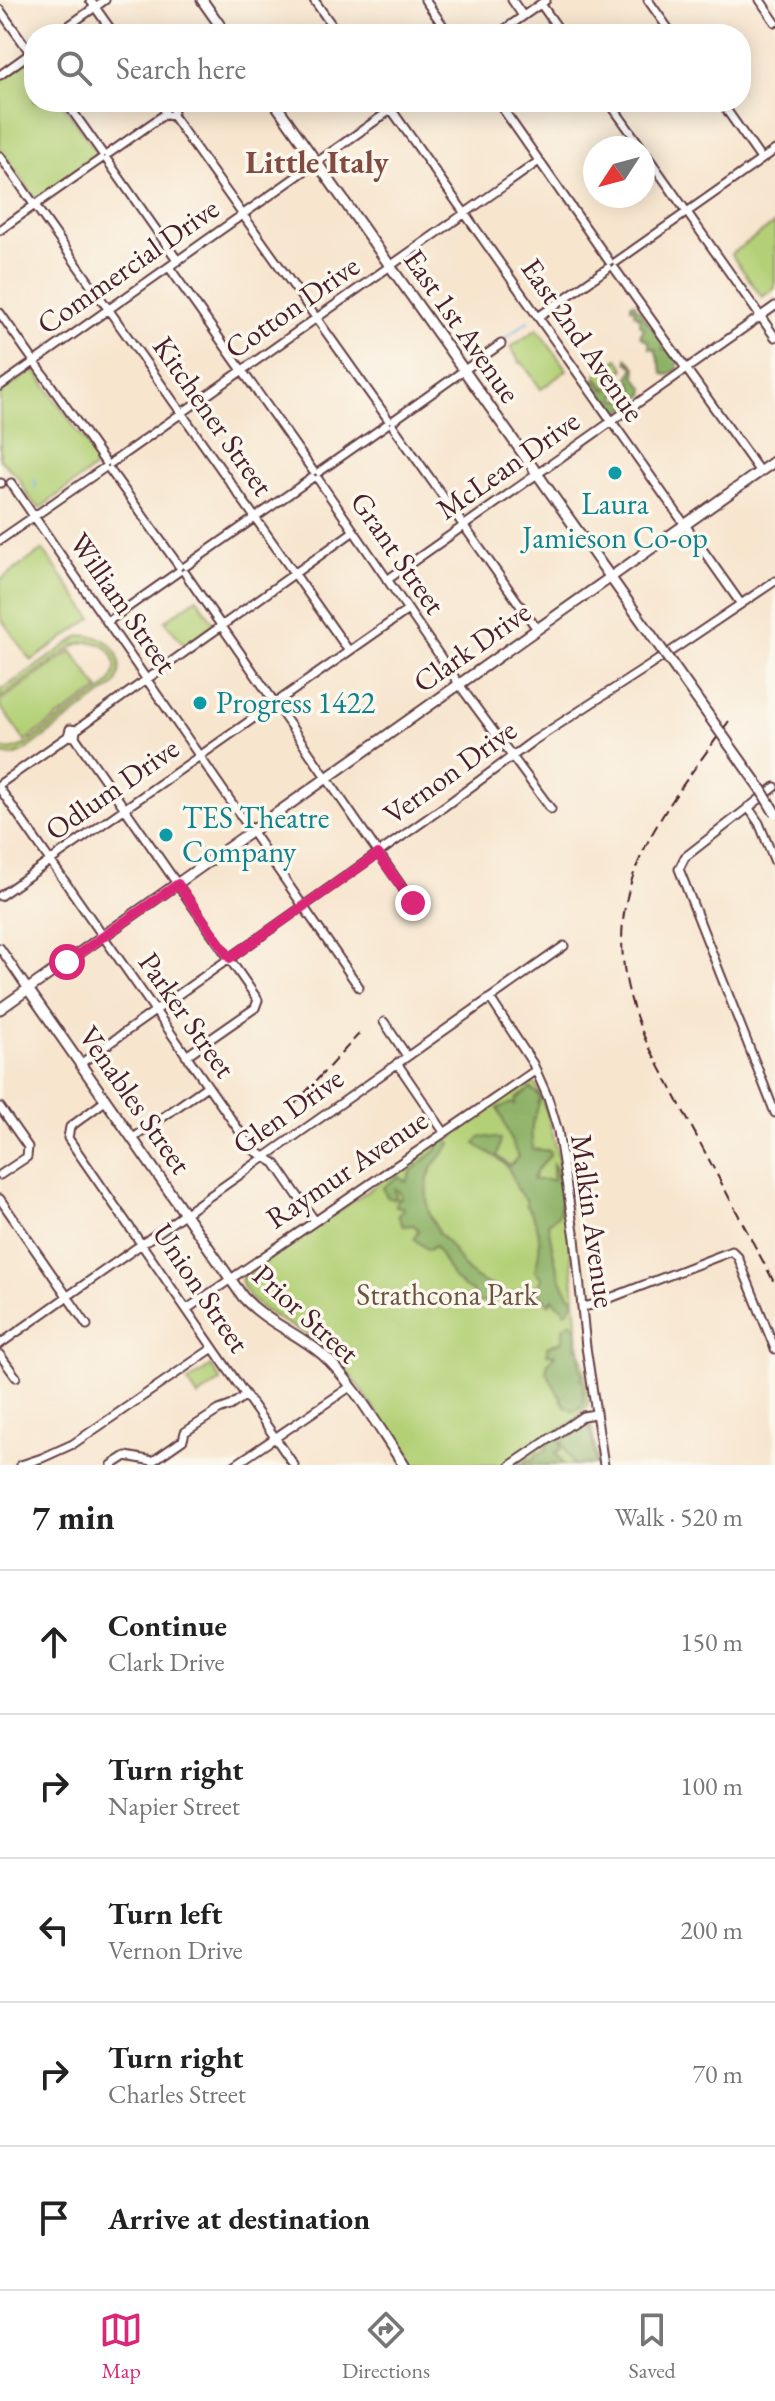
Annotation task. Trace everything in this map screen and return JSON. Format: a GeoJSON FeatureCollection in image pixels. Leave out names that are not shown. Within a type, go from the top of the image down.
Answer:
{"type":"FeatureCollection","features":[{"type":"Feature","properties":{"kind":"main road"},"geometry":{"type":"LineString","coordinates":[[202,0],[219,24]]}},
{"type":"Feature","properties":{"kind":"main road","name":"East 1st Avenue"},"geometry":{"type":"LineString","coordinates":[[281,112],[775,813]]}},
{"type":"Feature","properties":{"kind":"main road","name":"Clark Drive"},"geometry":{"type":"LineString","coordinates":[[0,1009],[775,461]]}},
{"type":"Feature","properties":{"kind":"main road","name":"Venables Street"},"geometry":{"type":"LineString","coordinates":[[28,989],[230,1279]]}},
{"type":"Feature","properties":{"kind":"main road","name":"Prior Street"},"geometry":{"type":"LineString","coordinates":[[230,1279],[260,1314],[320,1352],[340,1372],[404,1465]]}},
{"type":"Feature","properties":{"kind":"street"},"geometry":{"type":"LineString","coordinates":[[69,24],[93,4],[105,0]]}},
{"type":"Feature","properties":{"kind":"street"},"geometry":{"type":"LineString","coordinates":[[314,0],[331,24]]}},
{"type":"Feature","properties":{"kind":"street"},"geometry":{"type":"LineString","coordinates":[[425,0],[442,24]]}},
{"type":"Feature","properties":{"kind":"street"},"geometry":{"type":"LineString","coordinates":[[512,0],[523,16]]}},
{"type":"Feature","properties":{"kind":"street"},"geometry":{"type":"LineString","coordinates":[[648,0],[665,24]]}},
{"type":"Feature","properties":{"kind":"street"},"geometry":{"type":"LineString","coordinates":[[760,0],[775,22]]}},
{"type":"Feature","properties":{"kind":"street"},"geometry":{"type":"LineString","coordinates":[[512,24],[543,2],[556,24]]}},
{"type":"Feature","properties":{"kind":"street"},"geometry":{"type":"LineString","coordinates":[[93,4],[107,24]]}},
{"type":"Feature","properties":{"kind":"street"},"geometry":{"type":"LineString","coordinates":[[0,10],[24,42]]}},
{"type":"Feature","properties":{"kind":"street"},"geometry":{"type":"LineString","coordinates":[[0,75],[24,60]]}},
{"type":"Feature","properties":{"kind":"street"},"geometry":{"type":"LineString","coordinates":[[73,112],[178,261]]}},
{"type":"Feature","properties":{"kind":"street"},"geometry":{"type":"LineString","coordinates":[[0,230],[164,112]]}},
{"type":"Feature","properties":{"kind":"street"},"geometry":{"type":"LineString","coordinates":[[170,112],[537,629]]}},
{"type":"Feature","properties":{"kind":"street","name":"Commercial Drive"},"geometry":{"type":"LineString","coordinates":[[0,386],[317,162],[381,112]]}},
{"type":"Feature","properties":{"kind":"street","name":"East 2nd Avenue"},"geometry":{"type":"LineString","coordinates":[[393,112],[741,604]]}},
{"type":"Feature","properties":{"kind":"street"},"geometry":{"type":"LineString","coordinates":[[505,112],[760,472]]}},
{"type":"Feature","properties":{"kind":"street"},"geometry":{"type":"LineString","coordinates":[[616,112],[633,136]]}},
{"type":"Feature","properties":{"kind":"street"},"geometry":{"type":"LineString","coordinates":[[728,112],[761,159]]}},
{"type":"Feature","properties":{"kind":"street"},"geometry":{"type":"LineString","coordinates":[[538,317],[775,150]]}},
{"type":"Feature","properties":{"kind":"street","name":"Kitchener Street"},"geometry":{"type":"LineString","coordinates":[[0,156],[349,651]]}},
{"type":"Feature","properties":{"kind":"street","name":"Cotton Drive"},"geometry":{"type":"LineString","coordinates":[[0,540],[539,161]]}},
{"type":"Feature","properties":{"kind":"street"},"geometry":{"type":"LineString","coordinates":[[655,167],[775,337]]}},
{"type":"Feature","properties":{"kind":"street","name":"Grant Street"},"geometry":{"type":"LineString","coordinates":[[169,267],[551,809]]}},
{"type":"Feature","properties":{"kind":"street","name":"McLean Drive"},"geometry":{"type":"LineString","coordinates":[[387,580],[775,306]]}},
{"type":"Feature","properties":{"kind":"street"},"geometry":{"type":"LineString","coordinates":[[0,313],[413,903]]}},
{"type":"Feature","properties":{"kind":"street"},"geometry":{"type":"LineString","coordinates":[[107,622],[501,344]]}},
{"type":"Feature","properties":{"kind":"street","name":"William Street"},"geometry":{"type":"LineString","coordinates":[[4,483],[34,517],[359,987]]}},
{"type":"Feature","properties":{"kind":"street"},"geometry":{"type":"LineString","coordinates":[[0,786],[354,531]]}},
{"type":"Feature","properties":{"kind":"street","name":"Vernon Drive"},"geometry":{"type":"LineString","coordinates":[[80,1064],[533,741],[775,581]]}},
{"type":"Feature","properties":{"kind":"street","name":"Odlum Drive"},"geometry":{"type":"LineString","coordinates":[[0,896],[408,610]]}},
{"type":"Feature","properties":{"kind":"street"},"geometry":{"type":"LineString","coordinates":[[73,734],[256,996],[258,1003],[255,1008],[186,1056]]}},
{"type":"Feature","properties":{"kind":"street","name":"Parker Street"},"geometry":{"type":"LineString","coordinates":[[0,786],[252,1149],[275,1163],[315,1221]]}},
{"type":"Feature","properties":{"kind":"street"},"geometry":{"type":"LineString","coordinates":[[775,787],[685,857],[680,865],[680,874],[775,1113]]}},
{"type":"Feature","properties":{"kind":"street"},"geometry":{"type":"LineString","coordinates":[[748,807],[759,823],[775,862]]}},
{"type":"Feature","properties":{"kind":"street","name":"Glen Drive"},"geometry":{"type":"LineString","coordinates":[[0,1344],[564,946]]}},
{"type":"Feature","properties":{"kind":"street","name":"Venables Street"},"geometry":{"type":"LineString","coordinates":[[0,948],[28,989]]}},
{"type":"Feature","properties":{"kind":"street","name":"Malkin Avenue"},"geometry":{"type":"LineString","coordinates":[[490,998],[536,1070],[563,1153],[604,1465]]}},
{"type":"Feature","properties":{"kind":"street"},"geometry":{"type":"LineString","coordinates":[[384,1022],[407,1056]]}},
{"type":"Feature","properties":{"kind":"street"},"geometry":{"type":"LineString","coordinates":[[397,1063],[444,1132]]}},
{"type":"Feature","properties":{"kind":"street","name":"Raymur Avenue"},"geometry":{"type":"LineString","coordinates":[[187,1309],[536,1070]]}},
{"type":"Feature","properties":{"kind":"street"},"geometry":{"type":"LineString","coordinates":[[132,1139],[207,1086]]}},
{"type":"Feature","properties":{"kind":"street","name":"Union Street"},"geometry":{"type":"LineString","coordinates":[[105,1101],[70,1127],[68,1138],[294,1465]]}},
{"type":"Feature","properties":{"kind":"street"},"geometry":{"type":"LineString","coordinates":[[0,1107],[28,1147],[27,1157],[0,1175]]}},
{"type":"Feature","properties":{"kind":"street"},"geometry":{"type":"LineString","coordinates":[[0,1199],[87,1325]]}},
{"type":"Feature","properties":{"kind":"street"},"geometry":{"type":"LineString","coordinates":[[582,1307],[733,1252],[738,1257],[775,1349]]}},
{"type":"Feature","properties":{"kind":"street"},"geometry":{"type":"LineString","coordinates":[[21,1465],[73,1444],[213,1348]]}},
{"type":"Feature","properties":{"kind":"street"},"geometry":{"type":"LineString","coordinates":[[0,1355],[16,1377]]}},
{"type":"Feature","properties":{"kind":"street"},"geometry":{"type":"LineString","coordinates":[[235,1465],[350,1387]]}},
{"type":"Feature","properties":{"kind":"street"},"geometry":{"type":"LineString","coordinates":[[112,1465],[126,1456],[153,1461],[183,1440],[185,1432],[246,1395]]}},
{"type":"Feature","properties":{"kind":"street"},"geometry":{"type":"LineString","coordinates":[[511,1465],[583,1416],[595,1414]]}},
{"type":"Feature","properties":{"kind":"green space"},"geometry":{"type":"Polygon","coordinates":[[[24,63],[24,112],[68,112],[96,151],[95,159],[39,198],[34,197],[0,149],[0,82],[24,63]]]}},
{"type":"Feature","properties":{"kind":"green space"},"geometry":{"type":"Polygon","coordinates":[[[775,223],[775,288],[762,297],[731,254],[775,223]]]}},
{"type":"Feature","properties":{"kind":"green space"},"geometry":{"type":"Polygon","coordinates":[[[631,303],[635,303],[664,343],[663,350],[667,349],[678,360],[678,369],[669,375],[663,374],[655,349],[649,348],[649,342],[640,336],[644,328],[631,303]]]}},
{"type":"Feature","properties":{"kind":"green space"},"geometry":{"type":"Polygon","coordinates":[[[537,329],[567,370],[541,389],[511,347],[537,329]]]}},
{"type":"Feature","properties":{"kind":"green space"},"geometry":{"type":"Polygon","coordinates":[[[627,358],[636,367],[635,376],[645,389],[644,395],[618,414],[612,413],[607,406],[612,403],[603,401],[592,381],[596,378],[608,390],[623,378],[628,383],[627,390],[616,394],[616,399],[620,400],[634,388],[629,377],[634,367],[627,362],[627,358]]]}},
{"type":"Feature","properties":{"kind":"green space"},"geometry":{"type":"Polygon","coordinates":[[[618,359],[625,369],[612,378],[615,382],[606,388],[596,375],[618,359]]]}},
{"type":"Feature","properties":{"kind":"green space"},"geometry":{"type":"Polygon","coordinates":[[[31,372],[39,376],[100,464],[40,508],[30,499],[18,477],[0,460],[0,394],[31,372]]]}},
{"type":"Feature","properties":{"kind":"green space"},"geometry":{"type":"Polygon","coordinates":[[[43,550],[92,618],[31,661],[0,617],[0,580],[43,550]]]}},
{"type":"Feature","properties":{"kind":"green space"},"geometry":{"type":"Polygon","coordinates":[[[197,598],[214,624],[184,645],[165,621],[197,598]]]}},
{"type":"Feature","properties":{"kind":"green space"},"geometry":{"type":"Polygon","coordinates":[[[80,636],[100,638],[114,649],[120,665],[115,685],[23,752],[12,756],[0,754],[0,748],[11,750],[25,745],[105,688],[112,679],[115,669],[110,652],[95,642],[85,642],[74,646],[0,698],[0,691],[80,636]]]}},
{"type":"Feature","properties":{"kind":"green space"},"geometry":{"type":"Polygon","coordinates":[[[72,651],[99,689],[25,741],[0,706],[0,701],[72,651]]]}},
{"type":"Feature","properties":{"kind":"green space","name":"Strathcona Park"},"geometry":{"type":"Polygon","coordinates":[[[531,1082],[538,1088],[548,1117],[562,1177],[588,1405],[576,1419],[507,1465],[411,1465],[343,1367],[316,1341],[261,1308],[245,1290],[241,1279],[509,1093],[531,1082]]]}},
{"type":"Feature","properties":{"kind":"green space"},"geometry":{"type":"Polygon","coordinates":[[[531,1088],[540,1096],[532,1128],[533,1149],[550,1151],[533,1180],[553,1180],[553,1165],[560,1189],[560,1211],[548,1223],[560,1275],[574,1299],[570,1309],[564,1312],[562,1306],[553,1299],[549,1304],[533,1287],[539,1285],[542,1278],[535,1271],[539,1241],[526,1199],[504,1163],[475,1144],[481,1136],[501,1139],[497,1156],[510,1166],[518,1157],[498,1108],[512,1103],[515,1105],[516,1099],[531,1088]]]}},
{"type":"Feature","properties":{"kind":"green space"},"geometry":{"type":"Polygon","coordinates":[[[447,1138],[451,1144],[433,1168],[428,1181],[428,1210],[438,1233],[465,1268],[479,1280],[501,1289],[499,1296],[489,1302],[478,1302],[472,1291],[459,1283],[435,1246],[428,1250],[414,1239],[418,1230],[414,1225],[403,1226],[398,1215],[404,1208],[396,1206],[397,1199],[402,1198],[399,1191],[395,1189],[396,1197],[393,1199],[387,1197],[383,1188],[398,1176],[406,1182],[413,1169],[447,1138]]]}},
{"type":"Feature","properties":{"kind":"green space"},"geometry":{"type":"Polygon","coordinates":[[[571,1322],[577,1328],[576,1346],[580,1350],[584,1404],[574,1411],[565,1406],[546,1371],[555,1355],[547,1354],[547,1347],[563,1340],[563,1327],[571,1322]]]}},
{"type":"Feature","properties":{"kind":"green space"},"geometry":{"type":"Polygon","coordinates":[[[211,1366],[221,1381],[198,1397],[188,1382],[211,1366]]]}},
{"type":"Feature","properties":{"kind":"green space"},"geometry":{"type":"Polygon","coordinates":[[[588,1423],[592,1427],[598,1465],[517,1465],[561,1433],[588,1423]]]}},
{"type":"Feature","properties":{"kind":"green space"},"geometry":{"type":"Polygon","coordinates":[[[582,1425],[590,1427],[596,1465],[574,1465],[562,1444],[563,1439],[582,1425]]]}},
{"type":"Feature","properties":{"kind":"green space"},"geometry":{"type":"Polygon","coordinates":[[[555,1437],[560,1441],[561,1449],[556,1452],[563,1465],[524,1465],[537,1454],[545,1452],[555,1437]]]}},
{"type":"Feature","properties":{"kind":"waterway"},"geometry":{"type":"LineString","coordinates":[[504,339],[528,321]]}},
{"type":"Feature","properties":{"kind":"waterway"},"geometry":{"type":"LineString","coordinates":[[34,479],[35,488]]}},
{"type":"Feature","properties":{"kind":"railway"},"geometry":{"type":"LineString","coordinates":[[729,721],[652,833],[635,870],[625,908],[622,948],[629,992],[646,1041],[775,1284]]}},
{"type":"Feature","properties":{"kind":"railway"},"geometry":{"type":"LineString","coordinates":[[292,1107],[359,1034]]}},
{"type":"Feature","properties":{"kind":"place","name":"Laura Jamieson Co-op"},"geometry":{"type":"Point","coordinates":[615,473]}},
{"type":"Feature","properties":{"kind":"place","name":"Progress 1422"},"geometry":{"type":"Point","coordinates":[200,703]}},
{"type":"Feature","properties":{"kind":"place","name":"TES Theatre Company"},"geometry":{"type":"Point","coordinates":[166,835]}},
{"type":"Feature","properties":{"kind":"district","name":"Little Italy"},"geometry":{"type":"Point","coordinates":[317,162]}},
{"type":"Feature","properties":{"kind":"route"},"geometry":{"type":"LineString","coordinates":[[67,962],[178,884],[230,958],[378,854],[413,903]]}}]}
